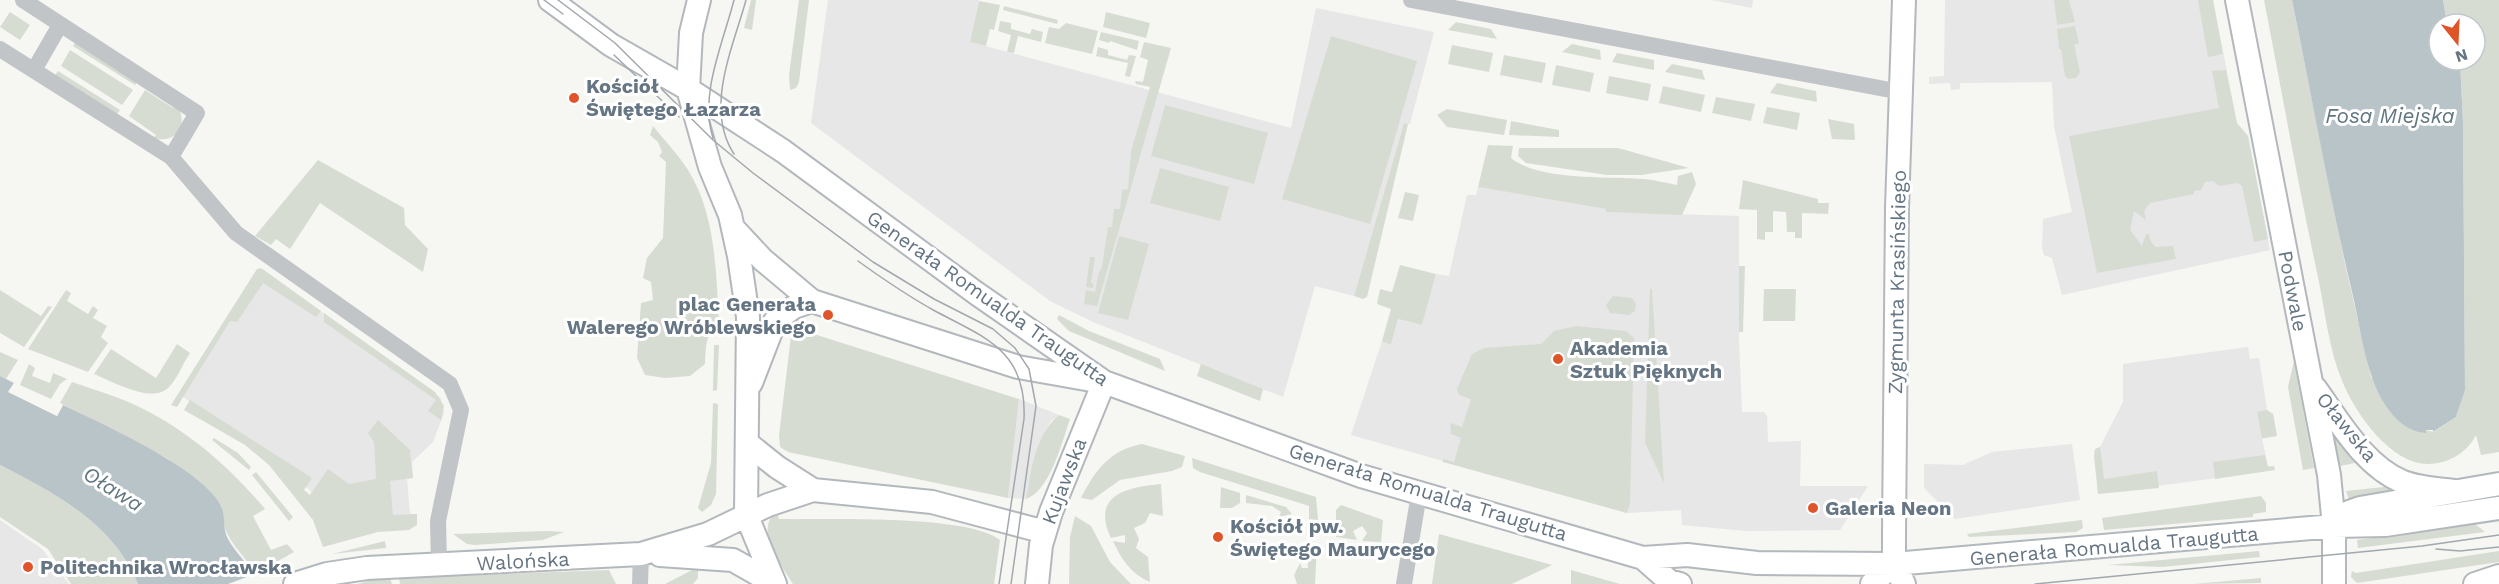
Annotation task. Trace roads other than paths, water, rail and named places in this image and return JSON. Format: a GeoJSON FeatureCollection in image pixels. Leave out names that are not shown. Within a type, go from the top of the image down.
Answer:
{"type":"FeatureCollection","features":[{"type":"Feature","properties":{"kind":"main road","name":"Generała Romualda Traugutta"},"geometry":{"type":"LineString","coordinates":[[550,0],[611,45],[688,89],[783,151],[976,293],[1104,382],[1252,438],[1419,494],[1643,558],[1687,555],[1899,574],[2334,526],[2385,525],[2499,508]]}},
{"type":"Feature","properties":{"kind":"main road"},"geometry":{"type":"LineString","coordinates":[[699,0],[691,33],[688,89],[710,167],[734,229],[748,310],[746,514],[775,584]]}},
{"type":"Feature","properties":{"kind":"main road","name":"Zygmunta Krasińskiego"},"geometry":{"type":"LineString","coordinates":[[1899,574],[1897,208],[1904,0]]}},
{"type":"Feature","properties":{"kind":"main road","name":"Podwale"},"geometry":{"type":"LineString","coordinates":[[2236,0],[2329,475],[2334,526],[2334,584]]}},
{"type":"Feature","properties":{"kind":"main road"},"geometry":{"type":"LineString","coordinates":[[734,229],[763,260],[812,301],[1018,367],[1104,382]]}},
{"type":"Feature","properties":{"kind":"main road"},"geometry":{"type":"LineString","coordinates":[[748,389],[768,345],[775,321],[794,307],[812,301]]}},
{"type":"Feature","properties":{"kind":"main road","name":"Oławska"},"geometry":{"type":"LineString","coordinates":[[2310,381],[2366,455],[2389,474],[2409,484],[2454,491]]}},
{"type":"Feature","properties":{"kind":"main road","name":"Kujawska"},"geometry":{"type":"LineString","coordinates":[[1037,584],[1045,532],[1061,486],[1104,382]]}},
{"type":"Feature","properties":{"kind":"main road"},"geometry":{"type":"LineString","coordinates":[[747,443],[777,467],[813,490]]}},
{"type":"Feature","properties":{"kind":"main road","name":"Oławska"},"geometry":{"type":"LineString","coordinates":[[2334,526],[2349,512],[2361,508],[2499,484]]}},
{"type":"Feature","properties":{"kind":"main road"},"geometry":{"type":"LineString","coordinates":[[746,514],[813,490],[932,502],[1045,532]]}},
{"type":"Feature","properties":{"kind":"main road","name":"Walońska"},"geometry":{"type":"LineString","coordinates":[[295,584],[328,579],[367,568],[641,554],[708,534],[746,514]]}},
{"type":"Feature","properties":{"kind":"main road"},"geometry":{"type":"LineString","coordinates":[[641,554],[722,557],[743,564],[775,584]]}},
{"type":"Feature","properties":{"kind":"main road","name":"Generała Romualda Traugutta"},"geometry":{"type":"LineString","coordinates":[[1643,558],[1669,581],[1680,584]]}},
{"type":"Feature","properties":{"kind":"main road"},"geometry":{"type":"LineString","coordinates":[[1872,584],[1899,574]]}},
{"type":"Feature","properties":{"kind":"main road"},"geometry":{"type":"LineString","coordinates":[[2475,584],[2499,576]]}},
{"type":"Feature","properties":{"kind":"street"},"geometry":{"type":"LineString","coordinates":[[23,0],[197,113],[171,157]]}},
{"type":"Feature","properties":{"kind":"street"},"geometry":{"type":"LineString","coordinates":[[1411,0],[1901,92]]}},
{"type":"Feature","properties":{"kind":"street"},"geometry":{"type":"LineString","coordinates":[[34,70],[60,25]]}},
{"type":"Feature","properties":{"kind":"street"},"geometry":{"type":"LineString","coordinates":[[0,49],[171,157],[236,233],[444,378],[455,392],[461,410],[438,521],[439,565]]}},
{"type":"Feature","properties":{"kind":"street"},"geometry":{"type":"LineString","coordinates":[[1404,584],[1419,494]]}},
{"type":"Feature","properties":{"kind":"street"},"geometry":{"type":"LineString","coordinates":[[640,584],[641,554]]}},
{"type":"Feature","properties":{"kind":"water","name":"Fosa Miejska"},"geometry":{"type":"Polygon","coordinates":[[[2292,0],[2443,0],[2445,12],[2427,12],[2427,72],[2461,72],[2465,390],[2456,417],[2433,432],[2433,430],[2426,430],[2426,433],[2418,432],[2398,420],[2383,401],[2374,382],[2363,344],[2292,0]]]}},
{"type":"Feature","properties":{"kind":"water","name":"Oława"},"geometry":{"type":"Polygon","coordinates":[[[0,376],[14,383],[9,392],[57,416],[63,405],[148,448],[192,476],[209,490],[220,504],[228,539],[259,584],[138,584],[114,544],[81,512],[0,465],[0,376]]]}},
{"type":"Feature","properties":{"kind":"tram line"},"geometry":{"type":"LineString","coordinates":[[544,0],[563,14]]}},
{"type":"Feature","properties":{"kind":"tram line"},"geometry":{"type":"LineString","coordinates":[[558,0],[615,43],[713,140],[753,173],[873,262],[934,299],[993,329],[1015,348],[1029,369],[1036,406],[1011,584]]}},
{"type":"Feature","properties":{"kind":"tram line"},"geometry":{"type":"LineString","coordinates":[[713,138],[709,121],[711,87],[734,0]]}},
{"type":"Feature","properties":{"kind":"tram line"},"geometry":{"type":"LineString","coordinates":[[734,154],[725,136],[721,117],[721,98],[729,58],[746,0]]}},
{"type":"Feature","properties":{"kind":"tram line"},"geometry":{"type":"LineString","coordinates":[[614,55],[679,117]]}},
{"type":"Feature","properties":{"kind":"tram line"},"geometry":{"type":"LineString","coordinates":[[858,261],[915,299],[986,339],[1011,362],[1019,377],[1024,419],[999,584]]}},
{"type":"Feature","properties":{"kind":"tram line"},"geometry":{"type":"LineString","coordinates":[[2035,584],[2422,546],[2499,535]]}},
{"type":"Feature","properties":{"kind":"tram line"},"geometry":{"type":"LineString","coordinates":[[2436,549],[2460,551],[2499,547]]}},
{"type":"Feature","properties":{"kind":"place","name":"Kościół Świętego Łazarza"},"geometry":{"type":"Point","coordinates":[574,98]}},
{"type":"Feature","properties":{"kind":"place","name":"plac Generała Walerego Wróblewskiego"},"geometry":{"type":"Point","coordinates":[828,315]}},
{"type":"Feature","properties":{"kind":"place","name":"Akademia Sztuk Pięknych"},"geometry":{"type":"Point","coordinates":[1558,359]}},
{"type":"Feature","properties":{"kind":"place","name":"Galeria Neon"},"geometry":{"type":"Point","coordinates":[1813,508]}},
{"type":"Feature","properties":{"kind":"place","name":"Kościół pw. Świętego Maurycego"},"geometry":{"type":"Point","coordinates":[1218,537]}},
{"type":"Feature","properties":{"kind":"place","name":"Politechnika Wrocławska"},"geometry":{"type":"Point","coordinates":[28,567]}}]}
